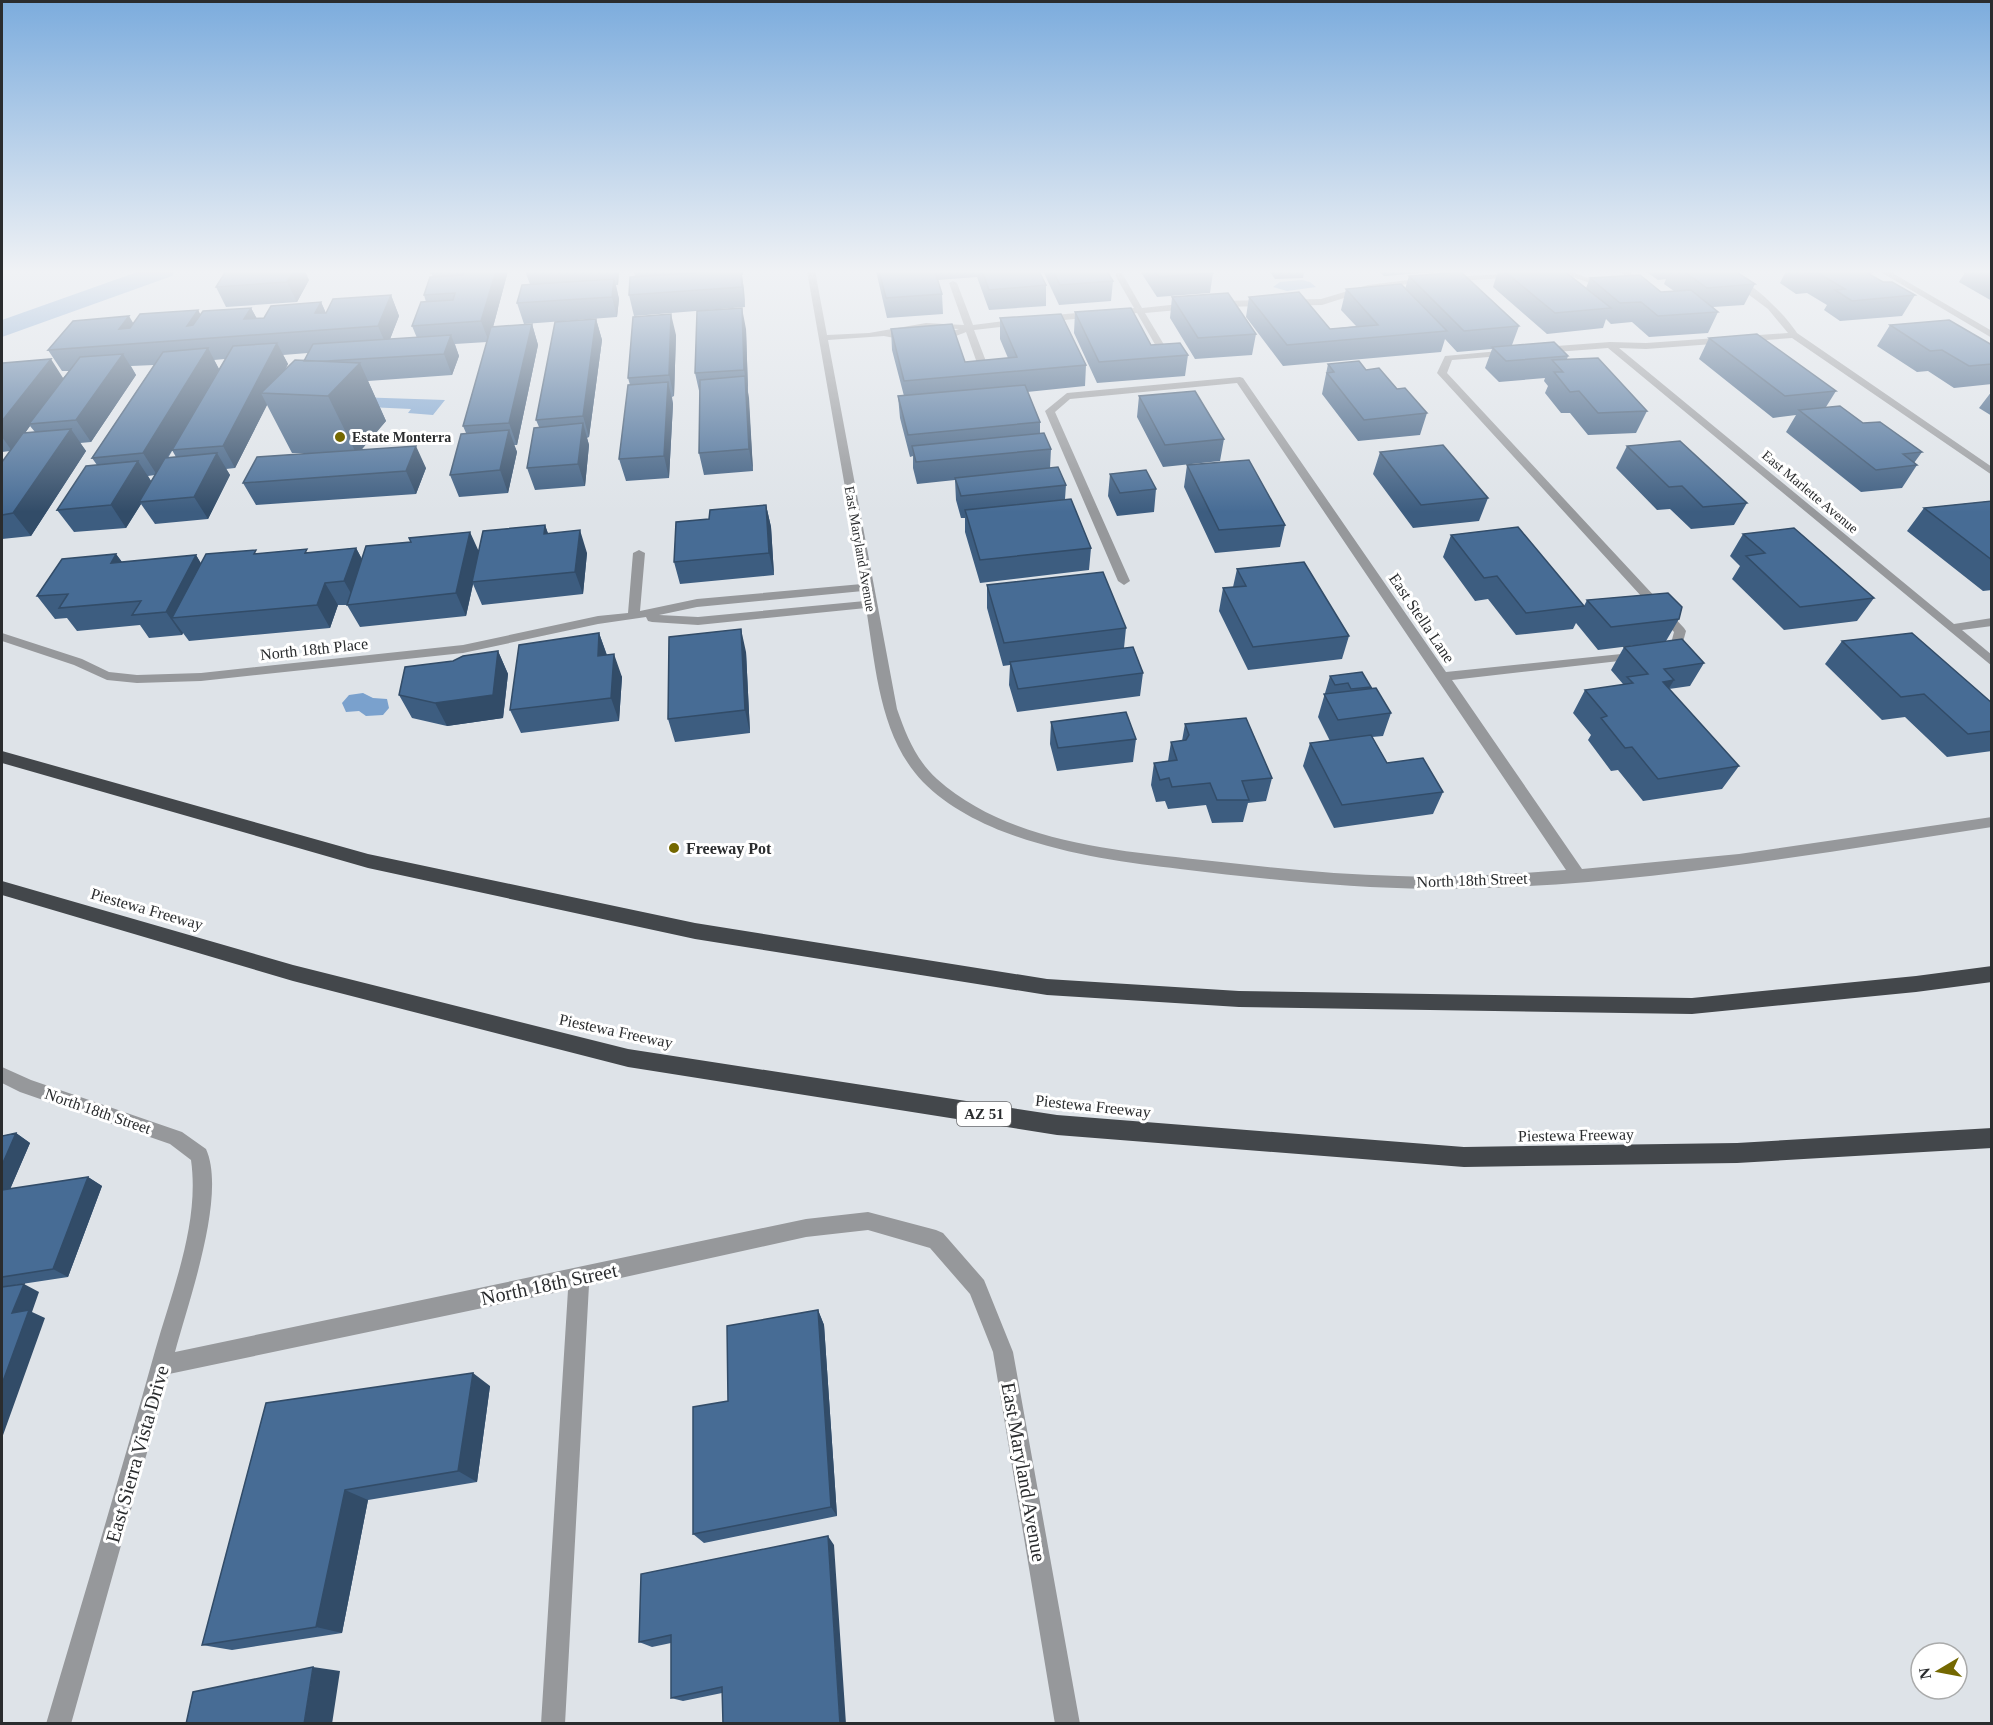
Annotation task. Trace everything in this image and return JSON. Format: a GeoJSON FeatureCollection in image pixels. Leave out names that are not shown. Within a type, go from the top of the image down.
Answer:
{"type":"FeatureCollection","features":[{"type":"Feature","properties":{"kind":"highway"},"geometry":{"type":"LineString","coordinates":[[2,757],[368,861],[695,931],[1047,987],[1239,999],[1692,1006],[1916,984],[1992,974]]}},
{"type":"Feature","properties":{"kind":"highway","name":"Piestewa Freeway"},"geometry":{"type":"LineString","coordinates":[[2,888],[293,973],[628,1058],[1057,1125],[1464,1157],[1737,1154],[1992,1138]]}},
{"type":"Feature","properties":{"kind":"street","name":"East Maryland Avenue"},"geometry":{"type":"LineString","coordinates":[[825,352],[890,709],[912,759],[934,783],[960,801]]}},
{"type":"Feature","properties":{"kind":"street"},"geometry":{"type":"LineString","coordinates":[[977,352],[987,377]]}},
{"type":"Feature","properties":{"kind":"street"},"geometry":{"type":"LineString","coordinates":[[1442,677],[1676,650],[1680,631],[1442,373],[1448,358],[1530,352]]}},
{"type":"Feature","properties":{"kind":"street","name":"East Marlette Avenue"},"geometry":{"type":"LineString","coordinates":[[1618,352],[1992,662]]}},
{"type":"Feature","properties":{"kind":"street"},"geometry":{"type":"LineString","coordinates":[[1818,352],[1992,472]]}},
{"type":"Feature","properties":{"kind":"street","name":"East Stella Lane"},"geometry":{"type":"LineString","coordinates":[[1124,581],[1050,411],[1067,396],[1240,380],[1577,874]]}},
{"type":"Feature","properties":{"kind":"street"},"geometry":{"type":"LineString","coordinates":[[634,616],[639,553]]}},
{"type":"Feature","properties":{"kind":"street","name":"North 18th Place"},"geometry":{"type":"LineString","coordinates":[[2,637],[78,662],[107,676],[137,679],[201,677],[463,649],[598,620],[634,616],[697,603],[867,586]]}},
{"type":"Feature","properties":{"kind":"street","name":"North 18th Place"},"geometry":{"type":"LineString","coordinates":[[634,616],[698,621],[870,604]]}},
{"type":"Feature","properties":{"kind":"street"},"geometry":{"type":"LineString","coordinates":[[1951,628],[1992,622]]}},
{"type":"Feature","properties":{"kind":"street","name":"North 18th Street"},"geometry":{"type":"LineString","coordinates":[[960,801],[990,819],[1022,832],[1063,844],[1145,860],[1320,878],[1400,882],[1467,882],[1655,869],[1992,822]]}},
{"type":"Feature","properties":{"kind":"street","name":"North 18th Street"},"geometry":{"type":"LineString","coordinates":[[2,1075],[26,1086],[176,1138],[200,1155],[204,1182]]}},
{"type":"Feature","properties":{"kind":"street","name":"East Sierra Vista Drive"},"geometry":{"type":"LineString","coordinates":[[58,1724],[163,1365],[195,1242],[204,1182]]}},
{"type":"Feature","properties":{"kind":"street","name":"North 18th Street"},"geometry":{"type":"LineString","coordinates":[[163,1365],[806,1228],[868,1221],[936,1240]]}},
{"type":"Feature","properties":{"kind":"street","name":"East Maryland Avenue"},"geometry":{"type":"LineString","coordinates":[[936,1240],[977,1287],[1003,1352],[1068,1724]]}},
{"type":"Feature","properties":{"kind":"street"},"geometry":{"type":"LineString","coordinates":[[553,1724],[579,1278]]}},
{"type":"Feature","properties":{"kind":"water"},"geometry":{"type":"Polygon","coordinates":[[[355,397],[445,400],[433,415],[408,413],[411,409],[346,406],[355,397]]]}},
{"type":"Feature","properties":{"kind":"water"},"geometry":{"type":"Polygon","coordinates":[[[363,693],[373,698],[387,699],[389,708],[383,715],[366,716],[359,711],[346,712],[342,703],[349,695],[363,693]]]}},
{"type":"Feature","properties":{"kind":"building"},"geometry":{"type":"Polygon","coordinates":[[[163,352],[206,352],[143,453],[92,458],[163,352]]]}},
{"type":"Feature","properties":{"kind":"building"},"geometry":{"type":"Polygon","coordinates":[[[230,352],[273,352],[223,446],[172,450],[230,352]]]}},
{"type":"Feature","properties":{"kind":"building"},"geometry":{"type":"Polygon","coordinates":[[[309,352],[445,352],[444,354],[304,361],[309,352]]]}},
{"type":"Feature","properties":{"kind":"building"},"geometry":{"type":"Polygon","coordinates":[[[484,352],[526,352],[509,423],[463,426],[484,352]]]}},
{"type":"Feature","properties":{"kind":"building"},"geometry":{"type":"Polygon","coordinates":[[[549,352],[592,352],[583,416],[536,420],[549,352]]]}},
{"type":"Feature","properties":{"kind":"building"},"geometry":{"type":"Polygon","coordinates":[[[630,352],[670,352],[669,375],[628,378],[630,352]]]}},
{"type":"Feature","properties":{"kind":"building"},"geometry":{"type":"Polygon","coordinates":[[[696,352],[743,352],[744,370],[695,373],[696,352]]]}},
{"type":"Feature","properties":{"kind":"building"},"geometry":{"type":"Polygon","coordinates":[[[897,352],[961,352],[965,362],[1017,357],[1015,352],[1079,352],[1086,365],[904,381],[897,352]]]}},
{"type":"Feature","properties":{"kind":"building"},"geometry":{"type":"Polygon","coordinates":[[[1094,352],[1186,352],[1188,355],[1099,362],[1094,352]]]}},
{"type":"Feature","properties":{"kind":"building"},"geometry":{"type":"Polygon","coordinates":[[[1496,352],[1564,352],[1568,356],[1506,361],[1496,352]]]}},
{"type":"Feature","properties":{"kind":"building"},"geometry":{"type":"Polygon","coordinates":[[[1727,352],[1781,352],[1836,391],[1785,396],[1727,352]]]}},
{"type":"Feature","properties":{"kind":"building"},"geometry":{"type":"Polygon","coordinates":[[[1945,352],[1992,352],[1992,364],[1969,366],[1945,352]]]}},
{"type":"Feature","properties":{"kind":"building"},"geometry":{"type":"Polygon","coordinates":[[[123,354],[76,420],[29,424],[80,357],[123,354]]]}},
{"type":"Feature","properties":{"kind":"building"},"geometry":{"type":"Polygon","coordinates":[[[1598,358],[1647,411],[1598,413],[1579,391],[1570,392],[1554,372],[1563,372],[1552,360],[1598,358]]]}},
{"type":"Feature","properties":{"kind":"building"},"geometry":{"type":"Polygon","coordinates":[[[51,359],[2,421],[3,363],[51,359]]]}},
{"type":"Feature","properties":{"kind":"building"},"geometry":{"type":"Polygon","coordinates":[[[295,360],[360,363],[328,396],[261,393],[295,360]]]}},
{"type":"Feature","properties":{"kind":"building"},"geometry":{"type":"Polygon","coordinates":[[[1359,361],[1366,370],[1379,368],[1397,389],[1405,388],[1427,413],[1364,420],[1327,373],[1334,372],[1328,364],[1359,361]]]}},
{"type":"Feature","properties":{"kind":"building"},"geometry":{"type":"Polygon","coordinates":[[[745,376],[749,449],[699,453],[700,380],[745,376]]]}},
{"type":"Feature","properties":{"kind":"building"},"geometry":{"type":"Polygon","coordinates":[[[668,382],[664,456],[619,459],[628,385],[668,382]]]}},
{"type":"Feature","properties":{"kind":"building"},"geometry":{"type":"Polygon","coordinates":[[[1025,385],[1040,422],[908,435],[898,396],[1025,385]]]}},
{"type":"Feature","properties":{"kind":"building"},"geometry":{"type":"Polygon","coordinates":[[[1195,391],[1224,439],[1165,445],[1139,396],[1195,391]]]}},
{"type":"Feature","properties":{"kind":"building"},"geometry":{"type":"Polygon","coordinates":[[[1840,406],[1863,423],[1880,422],[1922,452],[1903,454],[1917,465],[1876,470],[1799,410],[1840,406]]]}},
{"type":"Feature","properties":{"kind":"building"},"geometry":{"type":"Polygon","coordinates":[[[583,423],[578,464],[527,468],[534,428],[583,423]]]}},
{"type":"Feature","properties":{"kind":"building"},"geometry":{"type":"Polygon","coordinates":[[[71,429],[13,513],[2,515],[2,462],[23,433],[71,429]]]}},
{"type":"Feature","properties":{"kind":"building"},"geometry":{"type":"Polygon","coordinates":[[[509,430],[500,470],[450,475],[461,434],[509,430]]]}},
{"type":"Feature","properties":{"kind":"building"},"geometry":{"type":"Polygon","coordinates":[[[1044,433],[1051,449],[916,462],[912,446],[1044,433]]]}},
{"type":"Feature","properties":{"kind":"building"},"geometry":{"type":"Polygon","coordinates":[[[1680,441],[1747,503],[1703,507],[1682,486],[1669,487],[1627,446],[1680,441]]]}},
{"type":"Feature","properties":{"kind":"building"},"geometry":{"type":"Polygon","coordinates":[[[1443,445],[1488,498],[1421,505],[1380,452],[1443,445]]]}},
{"type":"Feature","properties":{"kind":"building"},"geometry":{"type":"Polygon","coordinates":[[[416,446],[406,471],[243,483],[257,457],[416,446]]]}},
{"type":"Feature","properties":{"kind":"building"},"geometry":{"type":"Polygon","coordinates":[[[217,453],[194,497],[139,502],[165,458],[217,453]]]}},
{"type":"Feature","properties":{"kind":"building"},"geometry":{"type":"Polygon","coordinates":[[[1249,460],[1285,525],[1219,530],[1187,465],[1249,460]]]}},
{"type":"Feature","properties":{"kind":"building"},"geometry":{"type":"Polygon","coordinates":[[[138,461],[111,505],[57,510],[86,466],[138,461]]]}},
{"type":"Feature","properties":{"kind":"building"},"geometry":{"type":"Polygon","coordinates":[[[1058,467],[1066,485],[961,496],[955,478],[1058,467]]]}},
{"type":"Feature","properties":{"kind":"building"},"geometry":{"type":"Polygon","coordinates":[[[1146,470],[1156,489],[1120,493],[1110,474],[1146,470]]]}},
{"type":"Feature","properties":{"kind":"building"},"geometry":{"type":"Polygon","coordinates":[[[1071,499],[1091,548],[980,560],[965,510],[1071,499]]]}},
{"type":"Feature","properties":{"kind":"building"},"geometry":{"type":"Polygon","coordinates":[[[1992,501],[1992,560],[1924,508],[1992,501]]]}},
{"type":"Feature","properties":{"kind":"building"},"geometry":{"type":"Polygon","coordinates":[[[766,505],[769,553],[674,562],[676,522],[709,519],[710,510],[766,505]]]}},
{"type":"Feature","properties":{"kind":"building"},"geometry":{"type":"Polygon","coordinates":[[[545,525],[544,534],[580,530],[575,572],[472,582],[483,531],[545,525]]]}},
{"type":"Feature","properties":{"kind":"building"},"geometry":{"type":"Polygon","coordinates":[[[1518,527],[1584,606],[1526,613],[1497,576],[1484,578],[1451,535],[1518,527]]]}},
{"type":"Feature","properties":{"kind":"building"},"geometry":{"type":"Polygon","coordinates":[[[1794,528],[1874,598],[1800,607],[1746,556],[1765,553],[1743,534],[1794,528]]]}},
{"type":"Feature","properties":{"kind":"building"},"geometry":{"type":"Polygon","coordinates":[[[470,532],[456,593],[347,605],[366,546],[411,542],[409,538],[470,532]]]}},
{"type":"Feature","properties":{"kind":"building"},"geometry":{"type":"Polygon","coordinates":[[[356,548],[344,581],[325,583],[317,605],[172,618],[206,554],[256,550],[254,554],[307,549],[305,553],[356,548]]]}},
{"type":"Feature","properties":{"kind":"building"},"geometry":{"type":"Polygon","coordinates":[[[116,554],[111,563],[196,555],[166,612],[132,615],[141,601],[59,608],[68,594],[37,596],[62,559],[116,554]]]}},
{"type":"Feature","properties":{"kind":"building"},"geometry":{"type":"Polygon","coordinates":[[[1304,562],[1349,636],[1253,647],[1223,588],[1246,586],[1237,569],[1304,562]]]}},
{"type":"Feature","properties":{"kind":"building"},"geometry":{"type":"Polygon","coordinates":[[[1103,572],[1126,628],[1004,643],[987,585],[1103,572]]]}},
{"type":"Feature","properties":{"kind":"building"},"geometry":{"type":"Polygon","coordinates":[[[1668,593],[1682,607],[1679,619],[1611,627],[1587,600],[1668,593]]]}},
{"type":"Feature","properties":{"kind":"building"},"geometry":{"type":"Polygon","coordinates":[[[741,629],[745,710],[668,719],[669,637],[741,629]]]}},
{"type":"Feature","properties":{"kind":"building"},"geometry":{"type":"Polygon","coordinates":[[[599,633],[598,656],[614,654],[611,698],[510,710],[519,645],[599,633]]]}},
{"type":"Feature","properties":{"kind":"building"},"geometry":{"type":"Polygon","coordinates":[[[1912,633],[1992,703],[1992,731],[1968,734],[1924,694],[1901,697],[1842,641],[1912,633]]]}},
{"type":"Feature","properties":{"kind":"building"},"geometry":{"type":"Polygon","coordinates":[[[1682,639],[1704,663],[1664,669],[1674,680],[1663,682],[1739,766],[1658,779],[1632,747],[1625,748],[1601,718],[1607,716],[1585,690],[1633,683],[1627,677],[1648,674],[1624,647],[1682,639]]]}},
{"type":"Feature","properties":{"kind":"building"},"geometry":{"type":"Polygon","coordinates":[[[1133,647],[1143,673],[1018,689],[1010,662],[1133,647]]]}},
{"type":"Feature","properties":{"kind":"building"},"geometry":{"type":"Polygon","coordinates":[[[498,651],[493,695],[435,703],[399,695],[405,667],[453,661],[463,656],[498,651]]]}},
{"type":"Feature","properties":{"kind":"building"},"geometry":{"type":"Polygon","coordinates":[[[1362,672],[1371,687],[1351,689],[1348,683],[1335,685],[1330,676],[1362,672]]]}},
{"type":"Feature","properties":{"kind":"building"},"geometry":{"type":"Polygon","coordinates":[[[1376,688],[1391,713],[1338,720],[1324,694],[1376,688]]]}},
{"type":"Feature","properties":{"kind":"building"},"geometry":{"type":"Polygon","coordinates":[[[1126,712],[1136,739],[1058,748],[1051,722],[1126,712]]]}},
{"type":"Feature","properties":{"kind":"building"},"geometry":{"type":"Polygon","coordinates":[[[1246,718],[1272,778],[1242,781],[1249,800],[1217,800],[1210,783],[1172,787],[1169,778],[1160,780],[1154,763],[1177,760],[1171,742],[1186,740],[1189,735],[1185,724],[1246,718]]]}},
{"type":"Feature","properties":{"kind":"building"},"geometry":{"type":"Polygon","coordinates":[[[1371,735],[1387,763],[1423,758],[1443,792],[1342,805],[1310,743],[1371,735]]]}},
{"type":"Feature","properties":{"kind":"building"},"geometry":{"type":"Polygon","coordinates":[[[16,1133],[2,1165],[2,1136],[16,1133]]]}},
{"type":"Feature","properties":{"kind":"building"},"geometry":{"type":"Polygon","coordinates":[[[88,1177],[53,1269],[2,1277],[2,1190],[88,1177]]]}},
{"type":"Feature","properties":{"kind":"building"},"geometry":{"type":"Polygon","coordinates":[[[24,1284],[12,1313],[29,1310],[2,1384],[2,1287],[24,1284]]]}},
{"type":"Feature","properties":{"kind":"building"},"geometry":{"type":"Polygon","coordinates":[[[818,1310],[831,1507],[693,1534],[693,1407],[728,1401],[727,1326],[818,1310]]]}},
{"type":"Feature","properties":{"kind":"building"},"geometry":{"type":"Polygon","coordinates":[[[473,1373],[458,1471],[345,1490],[316,1627],[202,1645],[266,1403],[473,1373]]]}},
{"type":"Feature","properties":{"kind":"building"},"geometry":{"type":"Polygon","coordinates":[[[828,1536],[840,1724],[723,1724],[722,1687],[671,1698],[671,1635],[639,1642],[641,1574],[828,1536]]]}},
{"type":"Feature","properties":{"kind":"building"},"geometry":{"type":"Polygon","coordinates":[[[313,1667],[304,1724],[186,1724],[193,1692],[313,1667]]]}},
{"type":"Feature","properties":{"kind":"place","name":"Estate Monterra"},"geometry":{"type":"Point","coordinates":[340,437]}},
{"type":"Feature","properties":{"kind":"place","name":"Freeway Pot"},"geometry":{"type":"Point","coordinates":[674,848]}}]}
